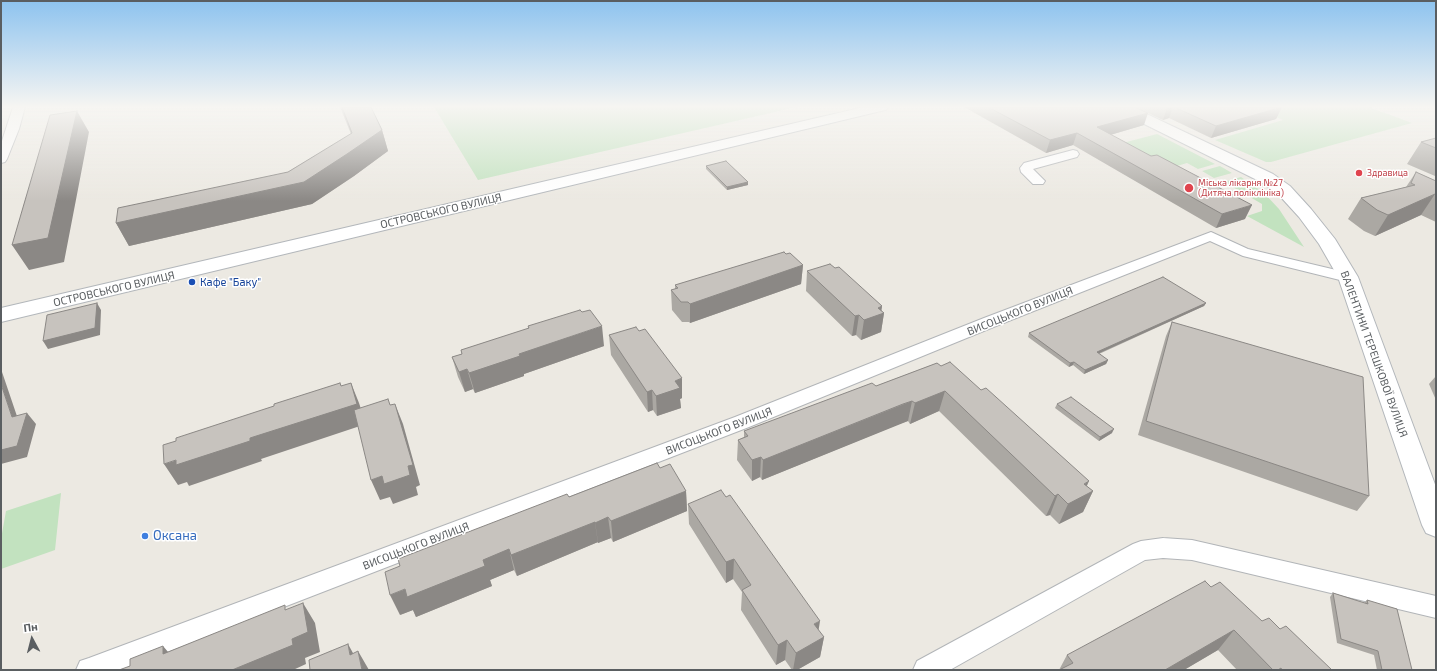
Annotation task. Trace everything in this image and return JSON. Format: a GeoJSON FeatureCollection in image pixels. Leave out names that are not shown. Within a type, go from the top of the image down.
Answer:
{"type":"FeatureCollection","features":[{"type":"Feature","properties":{"kind":"street"},"geometry":{"type":"LineString","coordinates":[[1,159],[9,138]]}},
{"type":"Feature","properties":{"kind":"street","name":"ОСТРОВСЬКОГО ВУЛИЦЯ"},"geometry":{"type":"LineString","coordinates":[[1,301],[709,138]]}},
{"type":"Feature","properties":{"kind":"street","name":"ОСТРОВСЬКОГО ВУЛИЦЯ"},"geometry":{"type":"LineString","coordinates":[[1,315],[749,138]]}},
{"type":"Feature","properties":{"kind":"street","name":"ВАЛЕНТИНИ ТЕРЕШКОВОЇ ВУЛИЦЯ"},"geometry":{"type":"LineString","coordinates":[[1187,138],[1253,170],[1284,190],[1305,213],[1328,243],[1348,277],[1436,525]]}},
{"type":"Feature","properties":{"kind":"street"},"geometry":{"type":"LineString","coordinates":[[1038,181],[1027,172],[1026,168],[1028,166],[1073,154]]}},
{"type":"Feature","properties":{"kind":"street","name":"ВИСОЦЬКОГО ВУЛИЦЯ"},"geometry":{"type":"LineString","coordinates":[[89,670],[742,422],[998,319],[1211,236],[1243,252],[1348,277]]}},
{"type":"Feature","properties":{"kind":"street"},"geometry":{"type":"LineString","coordinates":[[926,670],[1140,551],[1163,548],[1192,550],[1436,608]]}},
{"type":"Feature","properties":{"kind":"green space"},"geometry":{"type":"Polygon","coordinates":[[[453,138],[660,138],[478,180],[453,138]]]}},
{"type":"Feature","properties":{"kind":"green space"},"geometry":{"type":"Polygon","coordinates":[[[1141,138],[1165,138],[1215,164],[1198,169],[1187,163],[1177,166],[1115,145],[1141,138]]]}},
{"type":"Feature","properties":{"kind":"green space"},"geometry":{"type":"Polygon","coordinates":[[[1221,138],[1357,138],[1271,162],[1266,162],[1215,140],[1221,138]]]}},
{"type":"Feature","properties":{"kind":"green space"},"geometry":{"type":"Polygon","coordinates":[[[1220,166],[1232,173],[1214,178],[1202,171],[1220,166]]]}},
{"type":"Feature","properties":{"kind":"green space"},"geometry":{"type":"Polygon","coordinates":[[[1241,177],[1264,193],[1279,209],[1304,247],[1247,216],[1262,211],[1262,204],[1224,182],[1241,177]]]}},
{"type":"Feature","properties":{"kind":"green space"},"geometry":{"type":"Polygon","coordinates":[[[61,493],[55,550],[1,569],[1,539],[6,511],[61,493]]]}},
{"type":"Feature","properties":{"kind":"building"},"geometry":{"type":"Polygon","coordinates":[[[43,138],[71,138],[48,238],[12,245],[43,138]]]}},
{"type":"Feature","properties":{"kind":"building"},"geometry":{"type":"Polygon","coordinates":[[[343,138],[370,138],[304,182],[116,223],[118,208],[288,172],[343,138]]]}},
{"type":"Feature","properties":{"kind":"building"},"geometry":{"type":"Polygon","coordinates":[[[1087,138],[1118,138],[1151,156],[1157,155],[1252,205],[1222,214],[1087,138]]]}},
{"type":"Feature","properties":{"kind":"building"},"geometry":{"type":"Polygon","coordinates":[[[1436,138],[1436,148],[1421,142],[1436,138]]]}},
{"type":"Feature","properties":{"kind":"building"},"geometry":{"type":"Polygon","coordinates":[[[726,161],[748,182],[727,187],[706,166],[726,161]]]}},
{"type":"Feature","properties":{"kind":"building"},"geometry":{"type":"Polygon","coordinates":[[[1416,172],[1436,181],[1436,195],[1435,194],[1388,215],[1377,210],[1361,198],[1415,185],[1411,183],[1416,172]]]}},
{"type":"Feature","properties":{"kind":"building"},"geometry":{"type":"Polygon","coordinates":[[[784,252],[786,254],[790,253],[803,265],[690,304],[688,302],[681,302],[671,290],[678,288],[675,285],[784,252]]]}},
{"type":"Feature","properties":{"kind":"building"},"geometry":{"type":"Polygon","coordinates":[[[830,264],[835,268],[839,267],[882,306],[878,308],[884,313],[864,320],[859,315],[855,316],[807,271],[830,264]]]}},
{"type":"Feature","properties":{"kind":"building"},"geometry":{"type":"Polygon","coordinates":[[[1163,277],[1206,303],[1097,352],[1108,360],[1085,370],[1074,362],[1070,363],[1029,333],[1163,277]]]}},
{"type":"Feature","properties":{"kind":"building"},"geometry":{"type":"Polygon","coordinates":[[[97,303],[95,328],[43,341],[47,315],[97,303]]]}},
{"type":"Feature","properties":{"kind":"building"},"geometry":{"type":"Polygon","coordinates":[[[580,310],[582,312],[590,310],[602,326],[519,354],[520,356],[469,373],[467,369],[459,372],[452,357],[462,354],[461,350],[529,328],[528,326],[580,310]]]}},
{"type":"Feature","properties":{"kind":"building"},"geometry":{"type":"Polygon","coordinates":[[[1172,322],[1363,377],[1369,496],[1146,421],[1172,322]]]}},
{"type":"Feature","properties":{"kind":"building"},"geometry":{"type":"Polygon","coordinates":[[[636,327],[639,331],[645,329],[682,378],[675,381],[680,388],[656,396],[652,390],[647,392],[609,335],[636,327]]]}},
{"type":"Feature","properties":{"kind":"building"},"geometry":{"type":"Polygon","coordinates":[[[950,362],[981,390],[986,388],[1089,481],[1084,484],[1093,491],[1068,504],[1058,494],[1055,496],[945,391],[915,403],[912,401],[903,404],[763,460],[761,457],[752,460],[738,440],[748,436],[744,431],[872,383],[876,386],[937,363],[941,366],[950,362]]]}},
{"type":"Feature","properties":{"kind":"building"},"geometry":{"type":"Polygon","coordinates":[[[340,383],[341,386],[351,383],[357,404],[250,438],[250,441],[176,465],[176,460],[164,464],[163,445],[176,441],[176,438],[340,383]]]}},
{"type":"Feature","properties":{"kind":"building"},"geometry":{"type":"Polygon","coordinates":[[[1,384],[12,417],[27,413],[17,446],[1,450],[1,384]]]}},
{"type":"Feature","properties":{"kind":"building"},"geometry":{"type":"Polygon","coordinates":[[[1071,397],[1114,429],[1100,437],[1057,404],[1071,397]]]}},
{"type":"Feature","properties":{"kind":"building"},"geometry":{"type":"Polygon","coordinates":[[[388,399],[390,405],[395,404],[413,465],[408,466],[410,475],[384,484],[382,476],[371,480],[354,410],[388,399]]]}},
{"type":"Feature","properties":{"kind":"building"},"geometry":{"type":"Polygon","coordinates":[[[657,463],[660,468],[670,464],[686,491],[611,521],[608,517],[511,555],[509,549],[483,560],[485,566],[407,597],[405,589],[390,595],[385,572],[400,566],[398,559],[567,494],[569,497],[657,463]]]}},
{"type":"Feature","properties":{"kind":"building"},"geometry":{"type":"Polygon","coordinates":[[[721,490],[726,497],[730,495],[820,621],[814,624],[824,637],[796,653],[787,640],[778,645],[742,590],[751,585],[734,559],[726,562],[688,504],[721,490]]]}},
{"type":"Feature","properties":{"kind":"building"},"geometry":{"type":"Polygon","coordinates":[[[1205,581],[1211,587],[1220,582],[1262,621],[1269,618],[1280,629],[1286,626],[1332,670],[1282,670],[1281,668],[1278,670],[1273,670],[1234,630],[1165,670],[1061,669],[1073,663],[1067,655],[1205,581]]]}},
{"type":"Feature","properties":{"kind":"building"},"geometry":{"type":"Polygon","coordinates":[[[1333,593],[1368,604],[1367,600],[1397,609],[1412,670],[1382,670],[1378,651],[1341,639],[1333,593]]]}},
{"type":"Feature","properties":{"kind":"building"},"geometry":{"type":"Polygon","coordinates":[[[303,603],[308,632],[292,639],[293,645],[232,670],[119,670],[130,666],[130,659],[163,646],[163,654],[285,605],[285,610],[303,603]]]}},
{"type":"Feature","properties":{"kind":"building"},"geometry":{"type":"Polygon","coordinates":[[[348,644],[350,655],[358,651],[362,670],[310,670],[309,660],[348,644]]]}},
{"type":"Feature","properties":{"kind":"place","name":"Здравица"},"geometry":{"type":"Point","coordinates":[1359,173]}},
{"type":"Feature","properties":{"kind":"place","name":"Міська лікарня №27 (Дитяча поліклініка)"},"geometry":{"type":"Point","coordinates":[1189,188]}},
{"type":"Feature","properties":{"kind":"place","name":"Кафе \"Баку\""},"geometry":{"type":"Point","coordinates":[192,282]}},
{"type":"Feature","properties":{"kind":"place","name":"Оксана"},"geometry":{"type":"Point","coordinates":[145,536]}}]}
